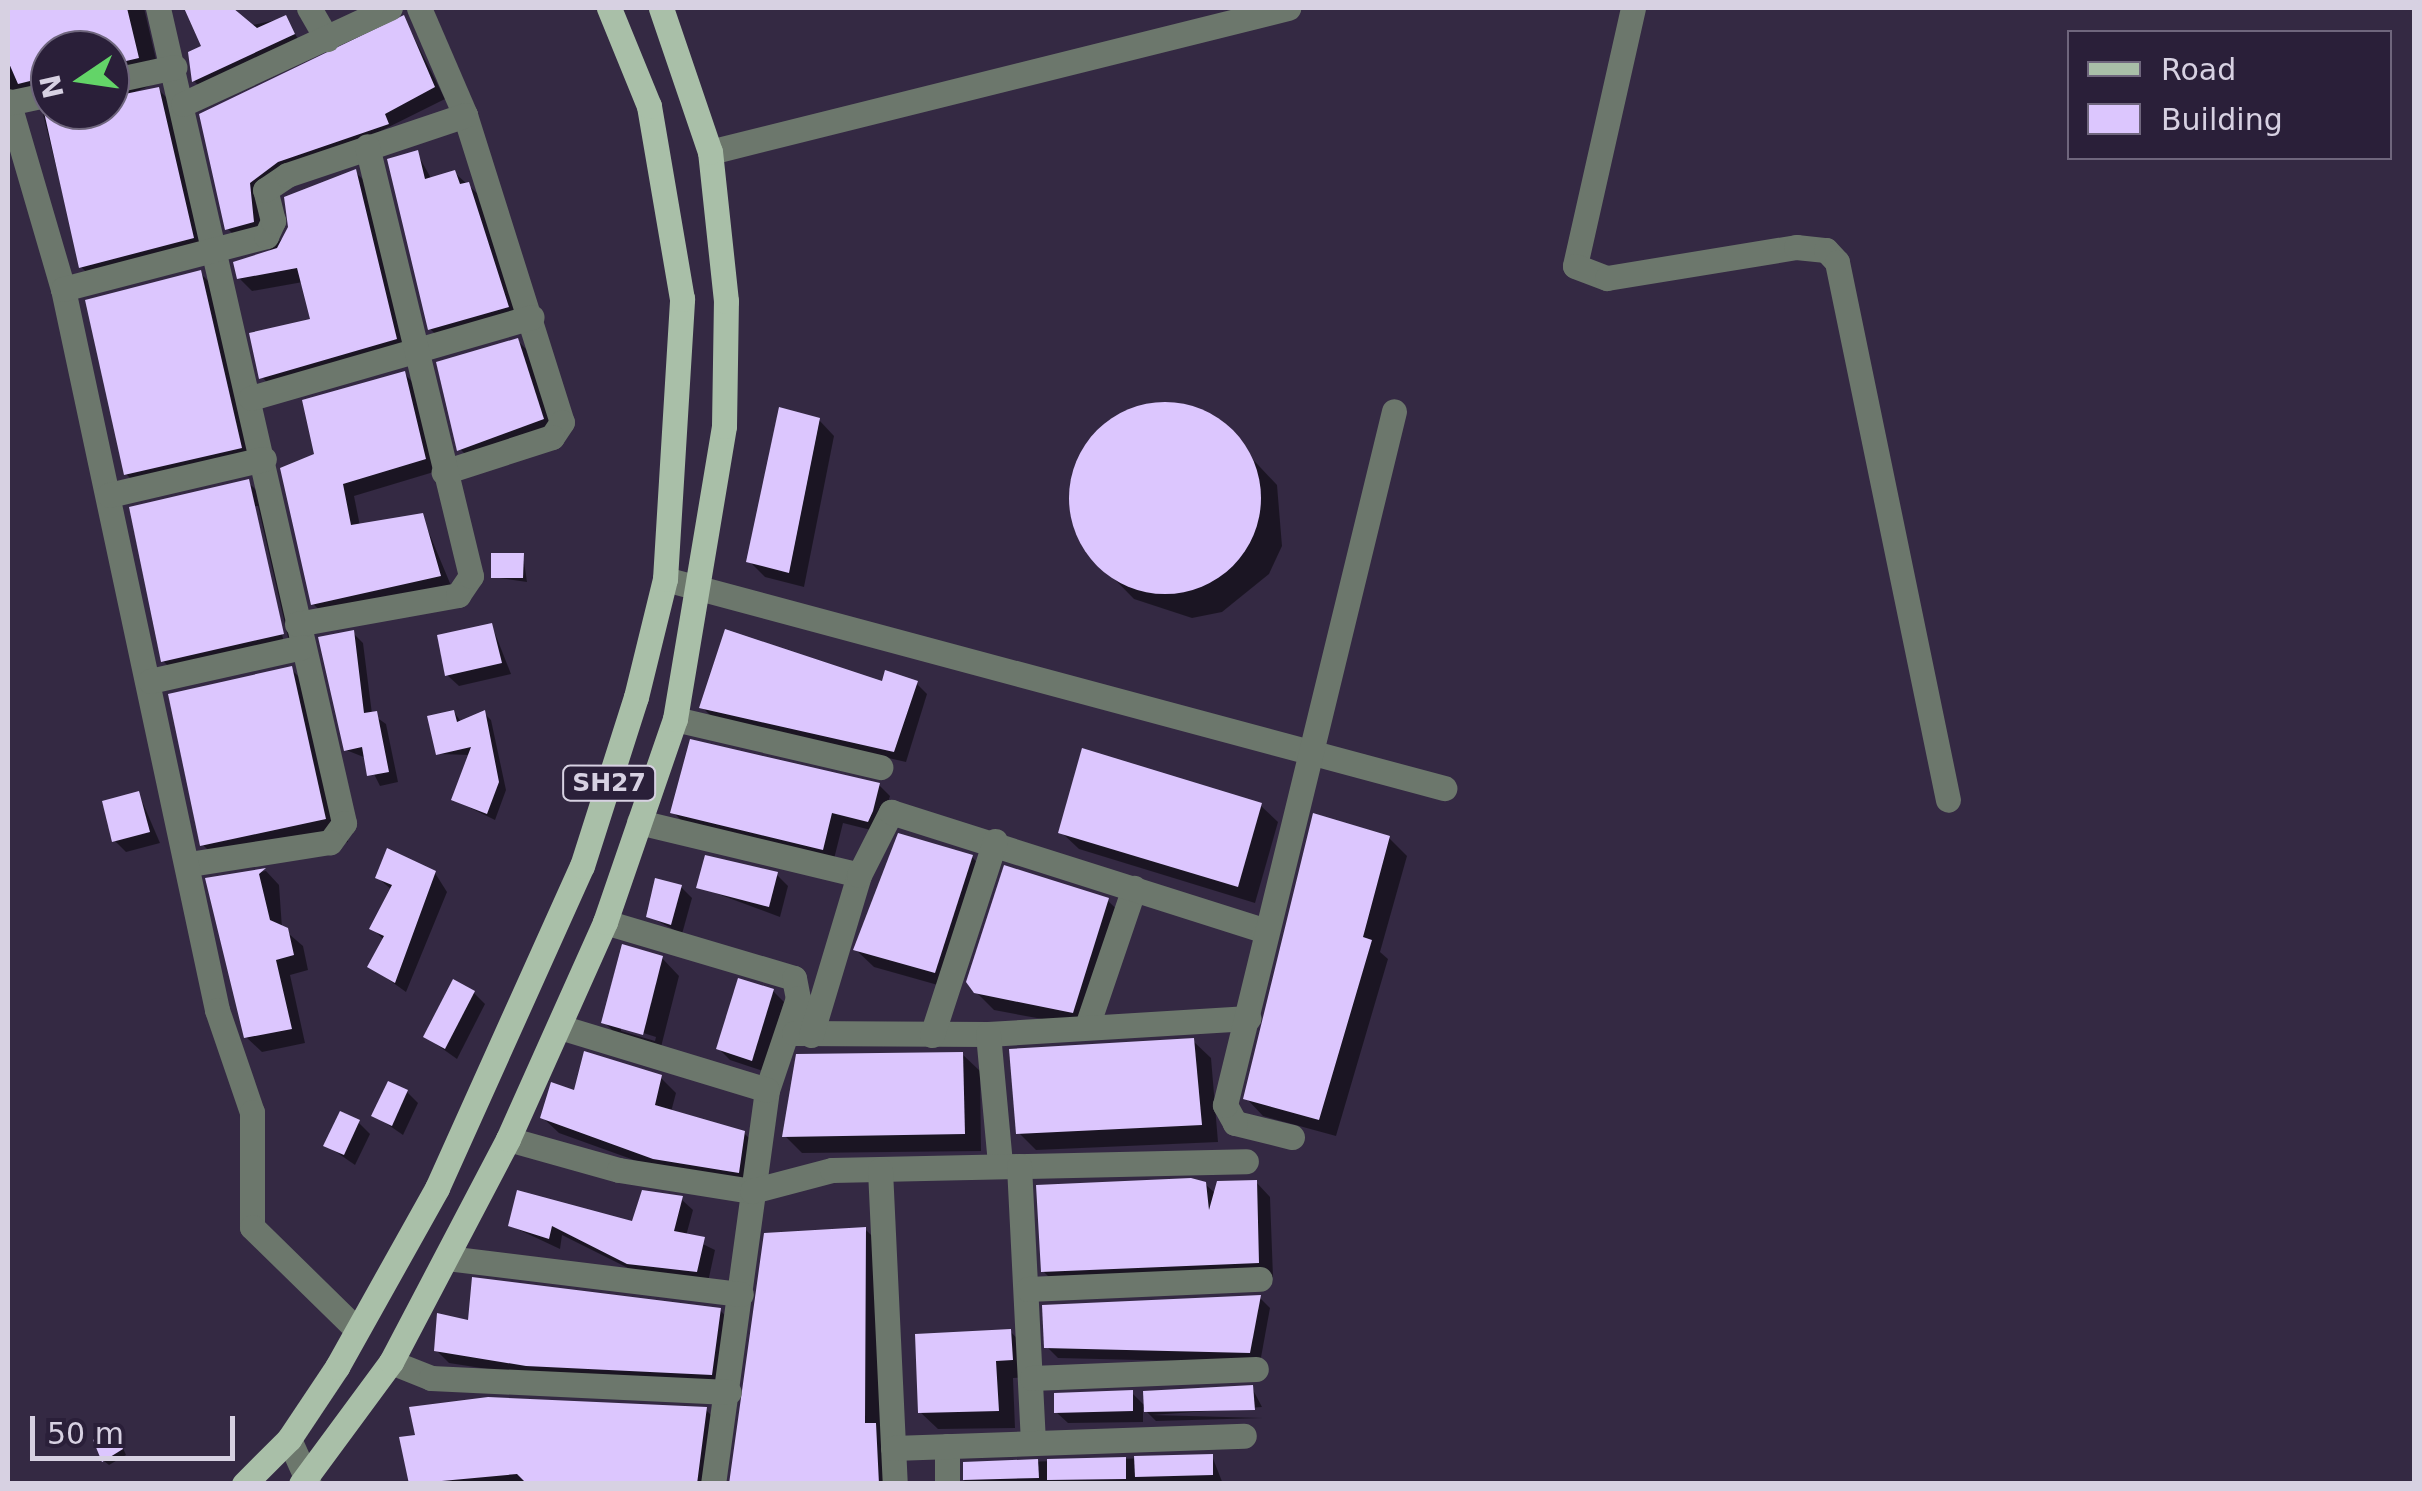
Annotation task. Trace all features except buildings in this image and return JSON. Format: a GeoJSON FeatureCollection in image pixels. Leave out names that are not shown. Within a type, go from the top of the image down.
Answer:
{"type":"FeatureCollection","features":[{"type":"Feature","properties":{"kind":"main road","name":"SH27"},"geometry":{"type":"LineString","coordinates":[[244,1484],[289,1439],[357,1330],[437,1188],[574,884],[666,579],[682,299],[657,138],[609,8]]}},
{"type":"Feature","properties":{"kind":"main road","name":"SH27"},"geometry":{"type":"LineString","coordinates":[[306,1482],[391,1362],[508,1139],[605,922],[675,719],[703,590],[724,426],[726,301],[710,152],[661,8]]}},
{"type":"Feature","properties":{"kind":"street"},"geometry":{"type":"LineString","coordinates":[[158,8],[176,67],[252,398],[300,636],[342,808],[339,834],[189,864]]}},
{"type":"Feature","properties":{"kind":"street"},"geometry":{"type":"LineString","coordinates":[[309,8],[326,38]]}},
{"type":"Feature","properties":{"kind":"street"},"geometry":{"type":"LineString","coordinates":[[183,104],[390,8]]}},
{"type":"Feature","properties":{"kind":"street"},"geometry":{"type":"LineString","coordinates":[[420,8],[465,115],[532,317],[562,431],[444,472]]}},
{"type":"Feature","properties":{"kind":"street"},"geometry":{"type":"LineString","coordinates":[[710,152],[1288,8]]}},
{"type":"Feature","properties":{"kind":"street"},"geometry":{"type":"LineString","coordinates":[[1633,8],[1575,266],[1607,278],[1796,246],[1826,250],[1837,262],[1948,800]]}},
{"type":"Feature","properties":{"kind":"street"},"geometry":{"type":"LineString","coordinates":[[130,77],[176,67]]}},
{"type":"Feature","properties":{"kind":"street"},"geometry":{"type":"LineString","coordinates":[[8,102],[62,289],[150,681],[218,1010],[252,1112],[252,1227],[357,1330]]}},
{"type":"Feature","properties":{"kind":"street"},"geometry":{"type":"LineString","coordinates":[[62,289],[216,253],[273,228],[266,190],[367,146],[465,115]]}},
{"type":"Feature","properties":{"kind":"street"},"geometry":{"type":"LineString","coordinates":[[150,681],[468,588],[367,146]]}},
{"type":"Feature","properties":{"kind":"street"},"geometry":{"type":"LineString","coordinates":[[252,398],[532,317]]}},
{"type":"Feature","properties":{"kind":"street"},"geometry":{"type":"LineString","coordinates":[[1292,1137],[1226,1114],[1304,752],[1394,411]]}},
{"type":"Feature","properties":{"kind":"street"},"geometry":{"type":"LineString","coordinates":[[109,495],[264,459]]}},
{"type":"Feature","properties":{"kind":"street"},"geometry":{"type":"LineString","coordinates":[[666,579],[1444,788]]}},
{"type":"Feature","properties":{"kind":"street"},"geometry":{"type":"LineString","coordinates":[[675,719],[880,767]]}},
{"type":"Feature","properties":{"kind":"street"},"geometry":{"type":"LineString","coordinates":[[811,1035],[859,875],[891,812],[994,840],[1264,930]]}},
{"type":"Feature","properties":{"kind":"street"},"geometry":{"type":"LineString","coordinates":[[640,822],[859,875]]}},
{"type":"Feature","properties":{"kind":"street"},"geometry":{"type":"LineString","coordinates":[[932,1035],[994,840]]}},
{"type":"Feature","properties":{"kind":"street"},"geometry":{"type":"LineString","coordinates":[[1087,1026],[1134,888]]}},
{"type":"Feature","properties":{"kind":"street"},"geometry":{"type":"LineString","coordinates":[[605,922],[783,968],[798,998],[767,1090],[729,1392],[713,1484]]}},
{"type":"Feature","properties":{"kind":"street"},"geometry":{"type":"LineString","coordinates":[[784,1032],[988,1034],[1249,1018]]}},
{"type":"Feature","properties":{"kind":"street"},"geometry":{"type":"LineString","coordinates":[[560,1026],[767,1090]]}},
{"type":"Feature","properties":{"kind":"street"},"geometry":{"type":"LineString","coordinates":[[988,1034],[1028,1289],[1033,1442]]}},
{"type":"Feature","properties":{"kind":"street"},"geometry":{"type":"LineString","coordinates":[[508,1139],[619,1170],[752,1191],[832,1170],[1246,1162]]}},
{"type":"Feature","properties":{"kind":"street"},"geometry":{"type":"LineString","coordinates":[[880,1170],[894,1484]]}},
{"type":"Feature","properties":{"kind":"street"},"geometry":{"type":"LineString","coordinates":[[447,1258],[741,1294]]}},
{"type":"Feature","properties":{"kind":"street"},"geometry":{"type":"LineString","coordinates":[[1028,1289],[1260,1280]]}},
{"type":"Feature","properties":{"kind":"street"},"geometry":{"type":"LineString","coordinates":[[391,1362],[431,1378],[729,1392]]}},
{"type":"Feature","properties":{"kind":"street"},"geometry":{"type":"LineString","coordinates":[[1032,1378],[1256,1369]]}},
{"type":"Feature","properties":{"kind":"street"},"geometry":{"type":"LineString","coordinates":[[893,1448],[1244,1436]]}},
{"type":"Feature","properties":{"kind":"street"},"geometry":{"type":"LineString","coordinates":[[289,1439],[306,1482]]}},
{"type":"Feature","properties":{"kind":"street"},"geometry":{"type":"LineString","coordinates":[[947,1446],[948,1484]]}}]}
